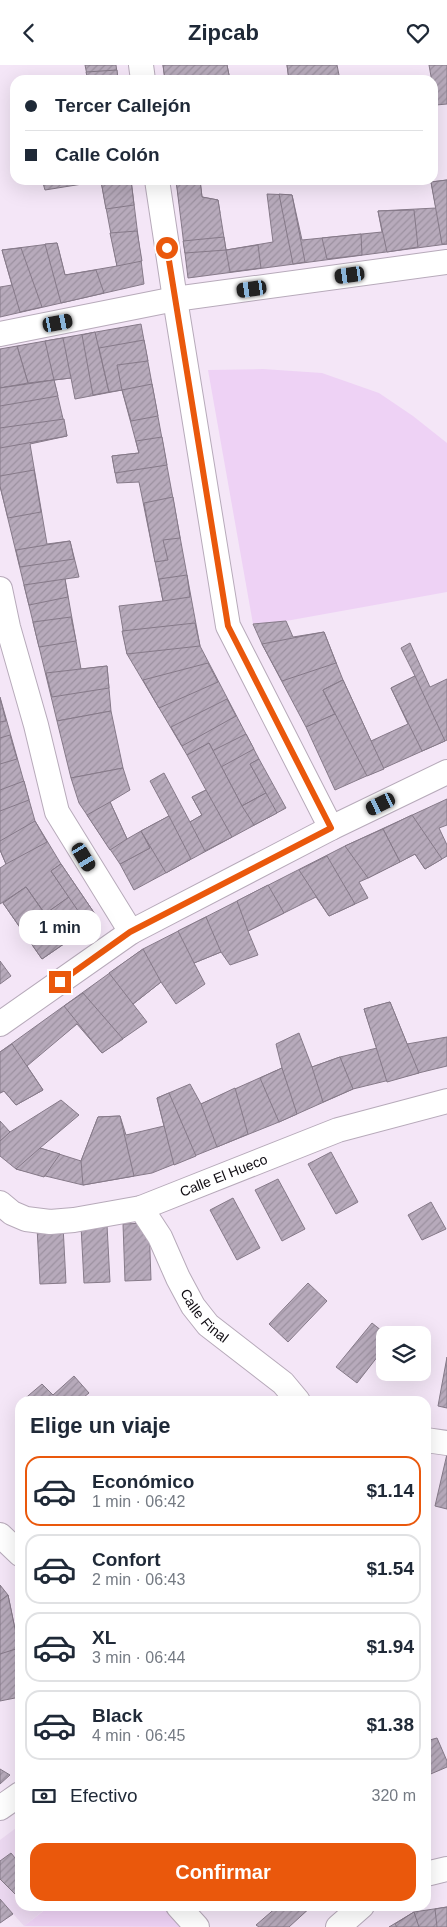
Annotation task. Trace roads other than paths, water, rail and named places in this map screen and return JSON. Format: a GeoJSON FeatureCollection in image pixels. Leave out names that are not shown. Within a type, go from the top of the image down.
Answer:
{"type":"FeatureCollection","features":[{"type":"Feature","properties":{"kind":"street"},"geometry":{"type":"LineString","coordinates":[[158,185],[174,299],[228,626],[331,828]]}},
{"type":"Feature","properties":{"kind":"street"},"geometry":{"type":"LineString","coordinates":[[0,334],[174,299],[447,261]]}},
{"type":"Feature","properties":{"kind":"street"},"geometry":{"type":"LineString","coordinates":[[0,589],[4,623],[36,725],[57,812],[130,932]]}},
{"type":"Feature","properties":{"kind":"street"},"geometry":{"type":"LineString","coordinates":[[0,1024],[130,932],[331,828],[447,772]]}},
{"type":"Feature","properties":{"kind":"street","name":"Calle El Hueco"},"geometry":{"type":"LineString","coordinates":[[0,1203],[12,1213],[26,1219],[50,1223],[74,1221],[141,1208],[338,1130],[447,1101]]}},
{"type":"Feature","properties":{"kind":"street","name":"Calle Final"},"geometry":{"type":"LineString","coordinates":[[141,1208],[160,1237],[193,1306],[208,1325],[283,1383],[294,1396]]}},
{"type":"Feature","properties":{"kind":"street"},"geometry":{"type":"LineString","coordinates":[[431,1441],[447,1443]]}},
{"type":"Feature","properties":{"kind":"street"},"geometry":{"type":"LineString","coordinates":[[0,1535],[15,1549]]}},
{"type":"Feature","properties":{"kind":"street"},"geometry":{"type":"LineString","coordinates":[[0,1808],[15,1798]]}},
{"type":"Feature","properties":{"kind":"street"},"geometry":{"type":"LineString","coordinates":[[431,1873],[447,1869]]}},
{"type":"Feature","properties":{"kind":"street"},"geometry":{"type":"LineString","coordinates":[[183,1911],[197,1927]]}},
{"type":"Feature","properties":{"kind":"street"},"geometry":{"type":"LineString","coordinates":[[338,1927],[356,1911]]}}]}
